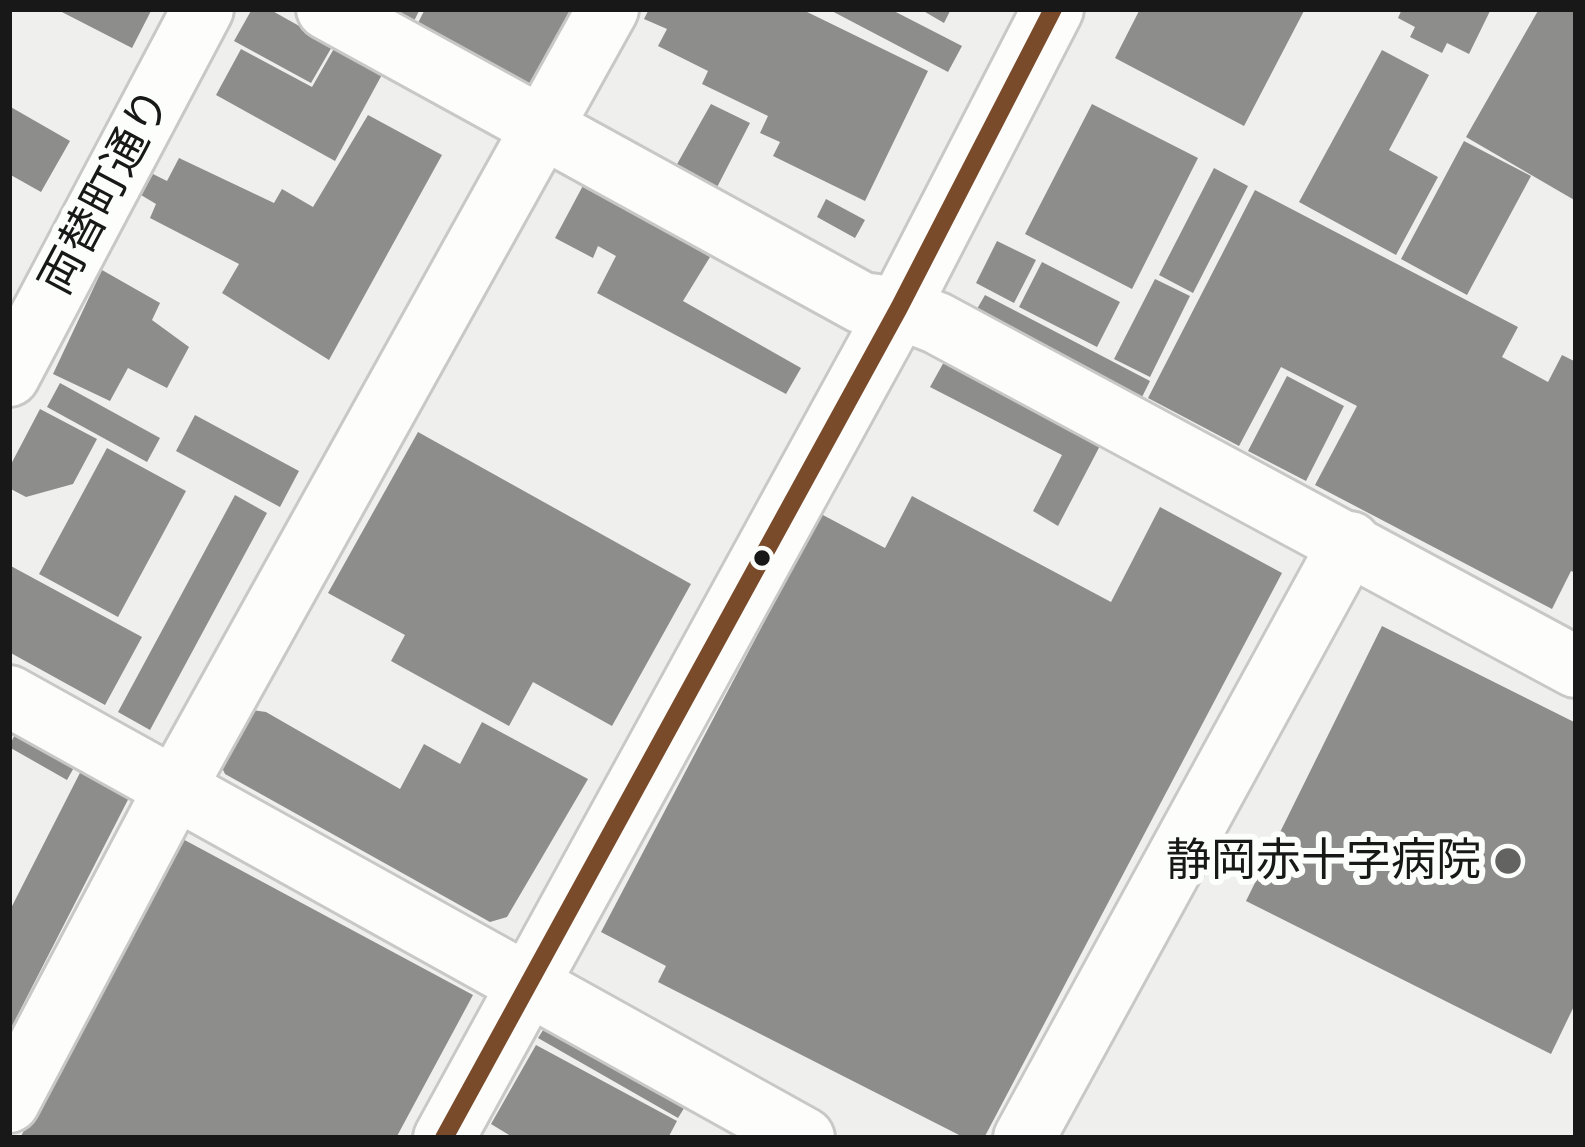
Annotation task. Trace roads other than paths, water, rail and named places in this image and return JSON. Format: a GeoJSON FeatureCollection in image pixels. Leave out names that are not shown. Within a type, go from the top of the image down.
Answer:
{"type":"FeatureCollection","features":[{"type":"Feature","properties":{"kind":"street","name":"両替町通り"},"geometry":{"type":"LineString","coordinates":[[9,376],[203,9]]}},
{"type":"Feature","properties":{"kind":"street"},"geometry":{"type":"LineString","coordinates":[[328,9],[862,302],[899,308],[1350,542],[1576,667]]}},
{"type":"Feature","properties":{"kind":"street"},"geometry":{"type":"LineString","coordinates":[[9,1102],[174,790],[545,130],[608,9]]}},
{"type":"Feature","properties":{"kind":"street"},"geometry":{"type":"LineString","coordinates":[[445,1138],[899,308],[1053,9]]}},
{"type":"Feature","properties":{"kind":"street"},"geometry":{"type":"LineString","coordinates":[[1024,1138],[1350,542]]}},
{"type":"Feature","properties":{"kind":"street"},"geometry":{"type":"LineString","coordinates":[[9,696],[805,1138]]}},
{"type":"Feature","properties":{"kind":"place","name":"静岡赤十字病院"},"geometry":{"type":"Point","coordinates":[1508,861]}}]}
